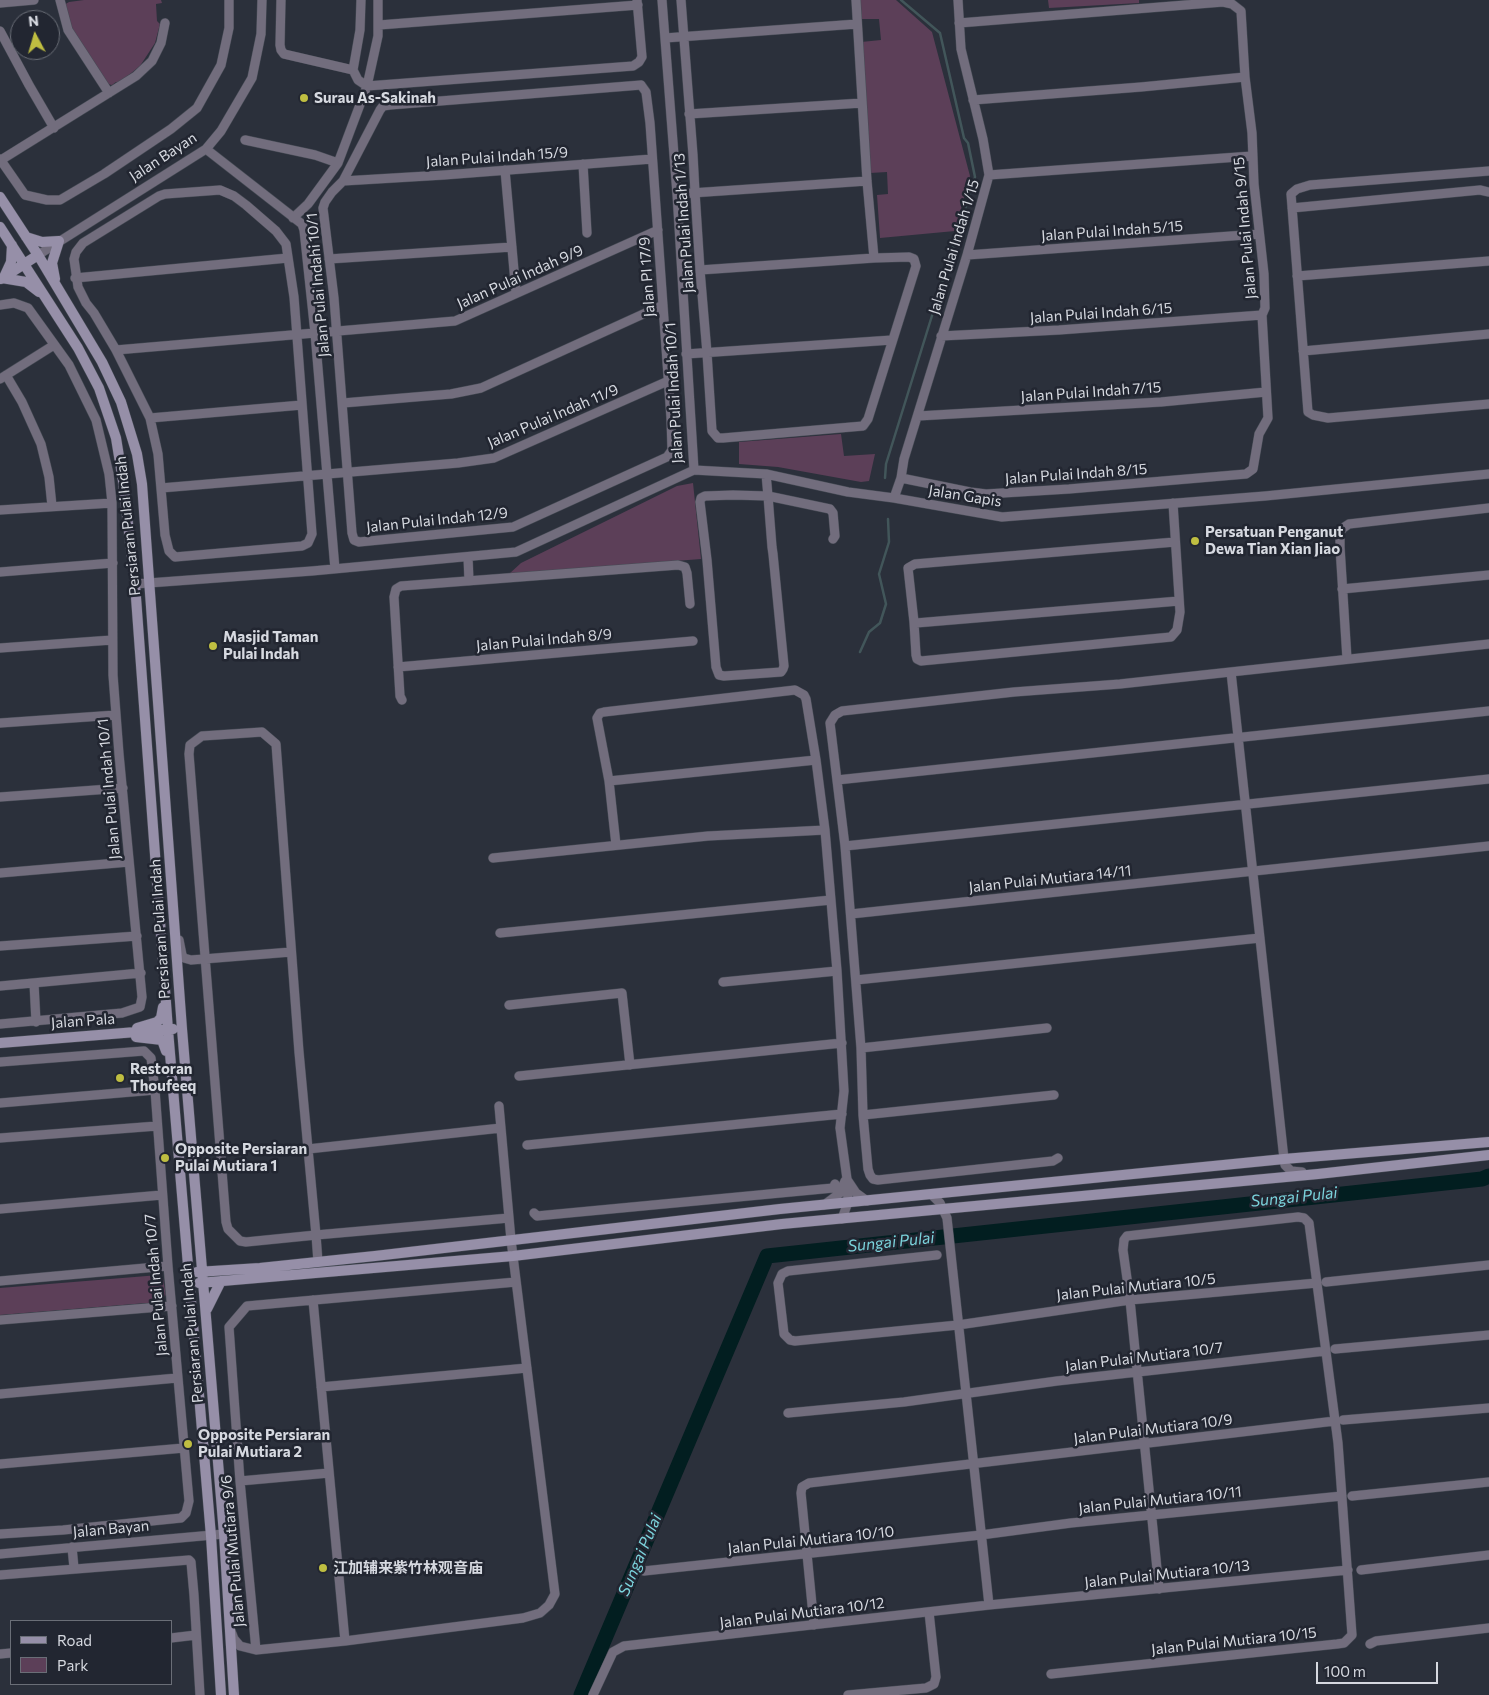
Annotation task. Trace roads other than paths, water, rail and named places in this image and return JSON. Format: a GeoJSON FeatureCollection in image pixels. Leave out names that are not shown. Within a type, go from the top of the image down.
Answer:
{"type":"FeatureCollection","features":[{"type":"Feature","properties":{"kind":"main road","name":"Persiaran Pulai Indah"},"geometry":{"type":"LineString","coordinates":[[0,197],[38,255],[102,362],[121,402],[137,454],[141,476],[182,1028],[224,1534],[234,1695]]}},
{"type":"Feature","properties":{"kind":"main road","name":"Persiaran Pulai Indah"},"geometry":{"type":"LineString","coordinates":[[0,227],[78,348],[100,388],[116,438],[136,584],[164,981],[211,1536],[221,1695]]}},
{"type":"Feature","properties":{"kind":"main road"},"geometry":{"type":"LineString","coordinates":[[26,236],[42,242],[59,241],[52,263],[58,290]]}},
{"type":"Feature","properties":{"kind":"main road"},"geometry":{"type":"LineString","coordinates":[[12,245],[11,262],[1,279],[26,282],[47,299]]}},
{"type":"Feature","properties":{"kind":"main road","name":"Jalan Bayan"},"geometry":{"type":"LineString","coordinates":[[1,279],[38,255]]}},
{"type":"Feature","properties":{"kind":"main road"},"geometry":{"type":"LineString","coordinates":[[117,1034],[157,1022],[161,1018],[164,981]]}},
{"type":"Feature","properties":{"kind":"main road","name":"Jalan Pala"},"geometry":{"type":"LineString","coordinates":[[0,1043],[182,1028]]}},
{"type":"Feature","properties":{"kind":"main road"},"geometry":{"type":"LineString","coordinates":[[117,1034],[162,1040],[172,1076]]}},
{"type":"Feature","properties":{"kind":"main road"},"geometry":{"type":"LineString","coordinates":[[190,1284],[204,1283],[221,1276],[318,1262],[848,1202],[1284,1159],[1489,1142]]}},
{"type":"Feature","properties":{"kind":"main road"},"geometry":{"type":"LineString","coordinates":[[189,1273],[202,1272],[221,1276],[380,1269],[842,1219],[945,1214],[1489,1155]]}},
{"type":"Feature","properties":{"kind":"main road"},"geometry":{"type":"LineString","coordinates":[[201,1255],[221,1276]]}},
{"type":"Feature","properties":{"kind":"main road"},"geometry":{"type":"LineString","coordinates":[[206,1313],[221,1276]]}},
{"type":"Feature","properties":{"kind":"street"},"geometry":{"type":"LineString","coordinates":[[0,3],[34,0]]}},
{"type":"Feature","properties":{"kind":"street"},"geometry":{"type":"LineString","coordinates":[[60,0],[68,30],[108,93]]}},
{"type":"Feature","properties":{"kind":"street"},"geometry":{"type":"LineString","coordinates":[[165,23],[161,43],[152,61],[136,76],[54,128],[0,159],[25,195],[46,200],[60,200],[104,174],[171,129],[197,108],[221,65],[229,28],[229,0]]}},
{"type":"Feature","properties":{"kind":"street","name":"Jalan Bayan"},"geometry":{"type":"LineString","coordinates":[[38,255],[206,148],[221,131],[252,78],[261,34],[262,0]]}},
{"type":"Feature","properties":{"kind":"street"},"geometry":{"type":"LineString","coordinates":[[281,0],[280,45],[284,54],[353,70]]}},
{"type":"Feature","properties":{"kind":"street"},"geometry":{"type":"LineString","coordinates":[[361,0],[360,30],[353,70],[358,80],[367,86],[624,67],[633,66],[642,57],[638,3],[379,24]]}},
{"type":"Feature","properties":{"kind":"street"},"geometry":{"type":"LineString","coordinates":[[293,218],[308,204],[338,163],[367,86],[375,55],[379,24],[378,0]]}},
{"type":"Feature","properties":{"kind":"street","name":"Jalan Pulai Indah 10/1"},"geometry":{"type":"LineString","coordinates":[[136,584],[335,569],[516,552],[694,470],[677,194],[662,0]]}},
{"type":"Feature","properties":{"kind":"street","name":"Jalan Pulai Indah 1/13"},"geometry":{"type":"LineString","coordinates":[[681,0],[712,431],[718,438],[723,438],[863,426],[868,419],[892,340]]}},
{"type":"Feature","properties":{"kind":"street"},"geometry":{"type":"LineString","coordinates":[[856,0],[867,180],[874,258]]}},
{"type":"Feature","properties":{"kind":"street","name":"Jalan Pulai Indah 1/15"},"geometry":{"type":"LineString","coordinates":[[894,498],[989,175],[964,62],[958,0]]}},
{"type":"Feature","properties":{"kind":"street","name":"Jalan Pulai Indah 9/15"},"geometry":{"type":"LineString","coordinates":[[959,23],[1223,2],[1232,4],[1241,11],[1245,77],[1252,133],[1252,156],[1264,274],[1265,308],[1262,315],[1268,418],[1260,434],[1253,469]]}},
{"type":"Feature","properties":{"kind":"street"},"geometry":{"type":"LineString","coordinates":[[665,38],[857,24]]}},
{"type":"Feature","properties":{"kind":"street"},"geometry":{"type":"LineString","coordinates":[[0,31],[54,128]]}},
{"type":"Feature","properties":{"kind":"street"},"geometry":{"type":"LineString","coordinates":[[973,100],[1245,77]]}},
{"type":"Feature","properties":{"kind":"street","name":"Jalan PI 17/9"},"geometry":{"type":"LineString","coordinates":[[380,110],[383,106],[390,104],[641,85],[646,92],[652,159],[673,445],[672,450],[666,457]]}},
{"type":"Feature","properties":{"kind":"street"},"geometry":{"type":"LineString","coordinates":[[689,114],[862,103]]}},
{"type":"Feature","properties":{"kind":"street","name":"Jalan Pulai Indahi 10/1"},"geometry":{"type":"LineString","coordinates":[[348,472],[337,332],[323,208],[332,192],[343,180],[380,110]]}},
{"type":"Feature","properties":{"kind":"street"},"geometry":{"type":"LineString","coordinates":[[245,140],[315,155],[338,163]]}},
{"type":"Feature","properties":{"kind":"street"},"geometry":{"type":"LineString","coordinates":[[206,148],[302,224],[304,230],[315,333],[335,569]]}},
{"type":"Feature","properties":{"kind":"street"},"geometry":{"type":"LineString","coordinates":[[989,175],[1252,156]]}},
{"type":"Feature","properties":{"kind":"street","name":"Jalan Pulai Indah 15/9"},"geometry":{"type":"LineString","coordinates":[[343,180],[652,159]]}},
{"type":"Feature","properties":{"kind":"street"},"geometry":{"type":"LineString","coordinates":[[584,164],[588,233]]}},
{"type":"Feature","properties":{"kind":"street"},"geometry":{"type":"LineString","coordinates":[[505,170],[516,293]]}},
{"type":"Feature","properties":{"kind":"street"},"geometry":{"type":"LineString","coordinates":[[1489,171],[1310,185],[1297,189],[1291,194],[1308,412],[1328,418],[1489,404]]}},
{"type":"Feature","properties":{"kind":"street"},"geometry":{"type":"LineString","coordinates":[[677,194],[867,180]]}},
{"type":"Feature","properties":{"kind":"street"},"geometry":{"type":"LineString","coordinates":[[220,190],[234,196],[276,231],[286,244],[288,258],[294,297],[307,476],[313,530],[308,543],[302,546],[175,557],[167,546],[158,454],[150,418],[116,350],[78,287],[75,278],[74,259],[76,252],[82,244],[159,196],[220,190]]}},
{"type":"Feature","properties":{"kind":"street"},"geometry":{"type":"LineString","coordinates":[[1292,208],[1480,190],[1489,192]]}},
{"type":"Feature","properties":{"kind":"street","name":"Jalan Pulai Indah 9/9"},"geometry":{"type":"LineString","coordinates":[[116,350],[455,321],[658,230]]}},
{"type":"Feature","properties":{"kind":"street","name":"Jalan Pulai Indah 5/15"},"geometry":{"type":"LineString","coordinates":[[967,255],[1259,234]]}},
{"type":"Feature","properties":{"kind":"street"},"geometry":{"type":"LineString","coordinates":[[329,259],[512,247]]}},
{"type":"Feature","properties":{"kind":"street"},"geometry":{"type":"LineString","coordinates":[[686,354],[892,340],[916,266],[914,259],[909,257],[700,270]]}},
{"type":"Feature","properties":{"kind":"street"},"geometry":{"type":"LineString","coordinates":[[75,278],[288,258]]}},
{"type":"Feature","properties":{"kind":"street"},"geometry":{"type":"LineString","coordinates":[[1297,276],[1489,262]]}},
{"type":"Feature","properties":{"kind":"street","name":"Jalan Pulai Indah 10/1"},"geometry":{"type":"LineString","coordinates":[[0,305],[14,304],[28,308],[69,365],[96,420],[109,474],[112,503],[112,640],[116,715],[141,973],[142,997],[140,1007],[122,1013],[36,1022]]}},
{"type":"Feature","properties":{"kind":"street","name":"Jalan Pulai Indah 10/1"},"geometry":{"type":"LineString","coordinates":[[343,403],[451,394],[480,388],[663,305]]}},
{"type":"Feature","properties":{"kind":"street","name":"Jalan Pulai Indah 6/15"},"geometry":{"type":"LineString","coordinates":[[942,336],[1059,330],[1262,315]]}},
{"type":"Feature","properties":{"kind":"street"},"geometry":{"type":"LineString","coordinates":[[1302,351],[1489,334]]}},
{"type":"Feature","properties":{"kind":"street"},"geometry":{"type":"LineString","coordinates":[[52,506],[49,477],[41,444],[22,402],[3,377],[54,346]]}},
{"type":"Feature","properties":{"kind":"street","name":"Jalan Pulai Indah 11/9"},"geometry":{"type":"LineString","coordinates":[[161,488],[494,458],[668,381]]}},
{"type":"Feature","properties":{"kind":"street","name":"Jalan Pulai Indah 7/15"},"geometry":{"type":"LineString","coordinates":[[918,416],[1151,402],[1266,392]]}},
{"type":"Feature","properties":{"kind":"street"},"geometry":{"type":"LineString","coordinates":[[150,418],[302,405]]}},
{"type":"Feature","properties":{"kind":"street","name":"Jalan Pulai Indah 12/9"},"geometry":{"type":"LineString","coordinates":[[348,472],[352,533],[354,540],[360,542],[513,527],[666,457]]}},
{"type":"Feature","properties":{"kind":"street","name":"Jalan Pulai Indah 8/15"},"geometry":{"type":"LineString","coordinates":[[901,478],[986,494],[1246,474],[1253,469]]}},
{"type":"Feature","properties":{"kind":"street","name":"Jalan Gapis"},"geometry":{"type":"LineString","coordinates":[[694,470],[766,474],[848,492],[1002,517],[1265,496],[1489,474]]}},
{"type":"Feature","properties":{"kind":"street"},"geometry":{"type":"LineString","coordinates":[[766,474],[768,496],[784,666],[780,672],[719,675],[716,667],[701,498],[706,496],[768,496],[831,510],[833,513],[835,536],[833,539]]}},
{"type":"Feature","properties":{"kind":"street"},"geometry":{"type":"LineString","coordinates":[[0,510],[112,503]]}},
{"type":"Feature","properties":{"kind":"street"},"geometry":{"type":"LineString","coordinates":[[1173,503],[1179,601],[1177,630],[1171,637],[921,661],[917,659],[915,623],[908,568],[915,564],[1175,542]]}},
{"type":"Feature","properties":{"kind":"street"},"geometry":{"type":"LineString","coordinates":[[1347,659],[1340,532],[1349,524],[1489,508]]}},
{"type":"Feature","properties":{"kind":"street"},"geometry":{"type":"LineString","coordinates":[[468,557],[469,581]]}},
{"type":"Feature","properties":{"kind":"street"},"geometry":{"type":"LineString","coordinates":[[0,572],[113,563]]}},
{"type":"Feature","properties":{"kind":"street"},"geometry":{"type":"LineString","coordinates":[[402,700],[394,597],[396,589],[407,586],[682,565],[687,572],[690,604]]}},
{"type":"Feature","properties":{"kind":"street"},"geometry":{"type":"LineString","coordinates":[[1342,589],[1489,575]]}},
{"type":"Feature","properties":{"kind":"street"},"geometry":{"type":"LineString","coordinates":[[915,623],[1179,601]]}},
{"type":"Feature","properties":{"kind":"street"},"geometry":{"type":"LineString","coordinates":[[0,648],[112,640]]}},
{"type":"Feature","properties":{"kind":"street","name":"Jalan Pulai Indah 8/9"},"geometry":{"type":"LineString","coordinates":[[398,667],[692,640]]}},
{"type":"Feature","properties":{"kind":"street"},"geometry":{"type":"LineString","coordinates":[[1058,1158],[1053,1161],[873,1179],[868,1169],[863,1115],[861,1048],[845,846],[830,723],[835,714],[842,711],[1014,692],[1120,684],[1489,644]]}},
{"type":"Feature","properties":{"kind":"street"},"geometry":{"type":"LineString","coordinates":[[1231,672],[1285,1165],[1291,1172],[1318,1174]]}},
{"type":"Feature","properties":{"kind":"street"},"geometry":{"type":"LineString","coordinates":[[616,845],[609,781],[597,718],[600,714],[795,690],[804,695],[816,760],[837,971],[844,1091],[840,1128],[848,1202],[842,1219]]}},
{"type":"Feature","properties":{"kind":"street"},"geometry":{"type":"LineString","coordinates":[[837,780],[1489,711]]}},
{"type":"Feature","properties":{"kind":"street"},"geometry":{"type":"LineString","coordinates":[[0,723],[116,715]]}},
{"type":"Feature","properties":{"kind":"street"},"geometry":{"type":"LineString","coordinates":[[318,1262],[316,1235],[291,952],[276,744],[262,732],[202,736],[190,744],[189,754],[228,1229],[243,1242],[316,1235],[509,1218]]}},
{"type":"Feature","properties":{"kind":"street"},"geometry":{"type":"LineString","coordinates":[[609,781],[816,760]]}},
{"type":"Feature","properties":{"kind":"street"},"geometry":{"type":"LineString","coordinates":[[845,846],[1489,779]]}},
{"type":"Feature","properties":{"kind":"street"},"geometry":{"type":"LineString","coordinates":[[0,797],[123,788]]}},
{"type":"Feature","properties":{"kind":"street"},"geometry":{"type":"LineString","coordinates":[[493,858],[708,836],[824,830]]}},
{"type":"Feature","properties":{"kind":"street","name":"Jalan Pulai Mutiara 14/11"},"geometry":{"type":"LineString","coordinates":[[850,914],[1489,846]]}},
{"type":"Feature","properties":{"kind":"street"},"geometry":{"type":"LineString","coordinates":[[0,873],[129,862]]}},
{"type":"Feature","properties":{"kind":"street"},"geometry":{"type":"LineString","coordinates":[[500,933],[831,900]]}},
{"type":"Feature","properties":{"kind":"street"},"geometry":{"type":"LineString","coordinates":[[174,917],[182,955],[187,959],[205,960],[291,952]]}},
{"type":"Feature","properties":{"kind":"street"},"geometry":{"type":"LineString","coordinates":[[0,946],[137,936]]}},
{"type":"Feature","properties":{"kind":"street"},"geometry":{"type":"LineString","coordinates":[[856,980],[1260,938]]}},
{"type":"Feature","properties":{"kind":"street"},"geometry":{"type":"LineString","coordinates":[[723,982],[837,971]]}},
{"type":"Feature","properties":{"kind":"street"},"geometry":{"type":"LineString","coordinates":[[0,986],[141,973]]}},
{"type":"Feature","properties":{"kind":"street"},"geometry":{"type":"LineString","coordinates":[[0,1024],[36,1022],[34,983]]}},
{"type":"Feature","properties":{"kind":"street"},"geometry":{"type":"LineString","coordinates":[[508,1005],[622,993],[630,1065]]}},
{"type":"Feature","properties":{"kind":"street"},"geometry":{"type":"LineString","coordinates":[[861,1048],[1047,1028]]}},
{"type":"Feature","properties":{"kind":"street"},"geometry":{"type":"LineString","coordinates":[[519,1076],[842,1043]]}},
{"type":"Feature","properties":{"kind":"street","name":"Jalan Pulai Indah 10/7"},"geometry":{"type":"LineString","coordinates":[[0,1062],[144,1051],[150,1058],[155,1090],[177,1378],[189,1501],[186,1513],[181,1518],[63,1530],[0,1534]]}},
{"type":"Feature","properties":{"kind":"street"},"geometry":{"type":"LineString","coordinates":[[0,1103],[155,1090]]}},
{"type":"Feature","properties":{"kind":"street"},"geometry":{"type":"LineString","coordinates":[[863,1115],[1054,1095]]}},
{"type":"Feature","properties":{"kind":"street"},"geometry":{"type":"LineString","coordinates":[[230,1628],[236,1643],[243,1648],[256,1650],[345,1641],[522,1618],[540,1613],[549,1605],[555,1594],[511,1240],[499,1106]]}},
{"type":"Feature","properties":{"kind":"street"},"geometry":{"type":"LineString","coordinates":[[527,1145],[842,1114]]}},
{"type":"Feature","properties":{"kind":"street"},"geometry":{"type":"LineString","coordinates":[[0,1138],[157,1126]]}},
{"type":"Feature","properties":{"kind":"street"},"geometry":{"type":"LineString","coordinates":[[308,1149],[501,1128]]}},
{"type":"Feature","properties":{"kind":"street"},"geometry":{"type":"LineString","coordinates":[[846,1179],[852,1189],[867,1201]]}},
{"type":"Feature","properties":{"kind":"street"},"geometry":{"type":"LineString","coordinates":[[824,1205],[840,1193],[846,1179]]}},
{"type":"Feature","properties":{"kind":"street"},"geometry":{"type":"LineString","coordinates":[[534,1213],[538,1216],[813,1190],[832,1188],[835,1184]]}},
{"type":"Feature","properties":{"kind":"street"},"geometry":{"type":"LineString","coordinates":[[0,1209],[162,1195]]}},
{"type":"Feature","properties":{"kind":"street"},"geometry":{"type":"LineString","coordinates":[[932,1195],[945,1214],[989,1605]]}},
{"type":"Feature","properties":{"kind":"street","name":"Jalan Pulai Mutiara 10/15"},"geometry":{"type":"LineString","coordinates":[[1051,1674],[1344,1643],[1352,1635],[1342,1496],[1339,1421],[1322,1282],[1309,1222],[1304,1218],[1298,1217],[1127,1236],[1124,1240],[1123,1250],[1130,1300]]}},
{"type":"Feature","properties":{"kind":"street","name":"Jalan Pulai Mutiara 10/5"},"geometry":{"type":"LineString","coordinates":[[937,1255],[788,1271],[782,1274],[778,1284],[784,1334],[795,1341],[958,1325],[1130,1300],[1489,1265]]}},
{"type":"Feature","properties":{"kind":"street"},"geometry":{"type":"LineString","coordinates":[[0,1280],[168,1266]]}},
{"type":"Feature","properties":{"kind":"street"},"geometry":{"type":"LineString","coordinates":[[345,1641],[313,1300],[516,1282]]}},
{"type":"Feature","properties":{"kind":"street","name":"Jalan Pulai Mutiara 9/6"},"geometry":{"type":"LineString","coordinates":[[256,1650],[240,1481],[229,1327],[247,1306],[313,1300]]}},
{"type":"Feature","properties":{"kind":"street"},"geometry":{"type":"LineString","coordinates":[[1130,1300],[1159,1589]]}},
{"type":"Feature","properties":{"kind":"street"},"geometry":{"type":"LineString","coordinates":[[0,1320],[172,1306]]}},
{"type":"Feature","properties":{"kind":"street","name":"Jalan Pulai Mutiara 10/7"},"geometry":{"type":"LineString","coordinates":[[788,1412],[966,1395],[1057,1381],[1330,1350],[1489,1335]]}},
{"type":"Feature","properties":{"kind":"street"},"geometry":{"type":"LineString","coordinates":[[321,1387],[527,1368]]}},
{"type":"Feature","properties":{"kind":"street"},"geometry":{"type":"LineString","coordinates":[[0,1394],[177,1378]]}},
{"type":"Feature","properties":{"kind":"street","name":"Jalan Pulai Mutiara 10/9"},"geometry":{"type":"LineString","coordinates":[[807,1554],[800,1493],[802,1488],[809,1483],[1339,1421],[1489,1408]]}},
{"type":"Feature","properties":{"kind":"street"},"geometry":{"type":"LineString","coordinates":[[0,1464],[184,1448]]}},
{"type":"Feature","properties":{"kind":"street"},"geometry":{"type":"LineString","coordinates":[[240,1481],[329,1473]]}},
{"type":"Feature","properties":{"kind":"street"},"geometry":{"type":"LineString","coordinates":[[1352,1496],[1489,1482]]}},
{"type":"Feature","properties":{"kind":"street","name":"Jalan Pulai Mutiara 10/11"},"geometry":{"type":"LineString","coordinates":[[981,1535],[1152,1514],[1342,1496]]}},
{"type":"Feature","properties":{"kind":"street","name":"Jalan Bayan"},"geometry":{"type":"LineString","coordinates":[[0,1554],[224,1534]]}},
{"type":"Feature","properties":{"kind":"street","name":"Jalan Pulai Mutiara 10/10"},"geometry":{"type":"LineString","coordinates":[[644,1571],[981,1535]]}},
{"type":"Feature","properties":{"kind":"street"},"geometry":{"type":"LineString","coordinates":[[72,1548],[74,1568]]}},
{"type":"Feature","properties":{"kind":"street"},"geometry":{"type":"LineString","coordinates":[[807,1554],[814,1625]]}},
{"type":"Feature","properties":{"kind":"street"},"geometry":{"type":"LineString","coordinates":[[1361,1570],[1489,1556]]}},
{"type":"Feature","properties":{"kind":"street"},"geometry":{"type":"LineString","coordinates":[[0,1575],[187,1559],[191,1562],[200,1695]]}},
{"type":"Feature","properties":{"kind":"street","name":"Jalan Pulai Mutiara 10/13"},"geometry":{"type":"LineString","coordinates":[[989,1605],[1348,1570]]}},
{"type":"Feature","properties":{"kind":"street","name":"Jalan Pulai Mutiara 10/12"},"geometry":{"type":"LineString","coordinates":[[593,1695],[613,1652],[617,1648],[624,1646],[989,1605]]}},
{"type":"Feature","properties":{"kind":"street"},"geometry":{"type":"LineString","coordinates":[[848,1695],[926,1688],[934,1684],[936,1677],[929,1612]]}},
{"type":"Feature","properties":{"kind":"street"},"geometry":{"type":"LineString","coordinates":[[1370,1644],[1376,1641],[1489,1628]]}},
{"type":"Feature","properties":{"kind":"street"},"geometry":{"type":"LineString","coordinates":[[172,1638],[196,1636]]}},
{"type":"Feature","properties":{"kind":"waterway"},"geometry":{"type":"LineString","coordinates":[[885,478],[886,464],[975,177],[940,33],[901,0]]}},
{"type":"Feature","properties":{"kind":"waterway"},"geometry":{"type":"LineString","coordinates":[[860,652],[869,632],[880,623],[886,604],[879,574],[889,542],[888,519]]}},
{"type":"Feature","properties":{"kind":"waterway","name":"Sungai Pulai"},"geometry":{"type":"LineString","coordinates":[[581,1695],[767,1256],[1482,1179],[1489,1176]]}},
{"type":"Feature","properties":{"kind":"place","name":"Surau As-Sakinah"},"geometry":{"type":"Point","coordinates":[304,98]}},
{"type":"Feature","properties":{"kind":"place","name":"Persatuan Penganut Dewa Tian Xian Jiao"},"geometry":{"type":"Point","coordinates":[1195,541]}},
{"type":"Feature","properties":{"kind":"place","name":"Masjid Taman Pulai Indah"},"geometry":{"type":"Point","coordinates":[213,646]}},
{"type":"Feature","properties":{"kind":"place","name":"Restoran Thoufeeq"},"geometry":{"type":"Point","coordinates":[120,1078]}},
{"type":"Feature","properties":{"kind":"place","name":"Opposite Persiaran Pulai Mutiara 1"},"geometry":{"type":"Point","coordinates":[165,1158]}},
{"type":"Feature","properties":{"kind":"place","name":"Opposite Persiaran Pulai Mutiara 2"},"geometry":{"type":"Point","coordinates":[188,1444]}},
{"type":"Feature","properties":{"kind":"place","name":"江加辅来紫竹林观音庙"},"geometry":{"type":"Point","coordinates":[323,1568]}}]}
